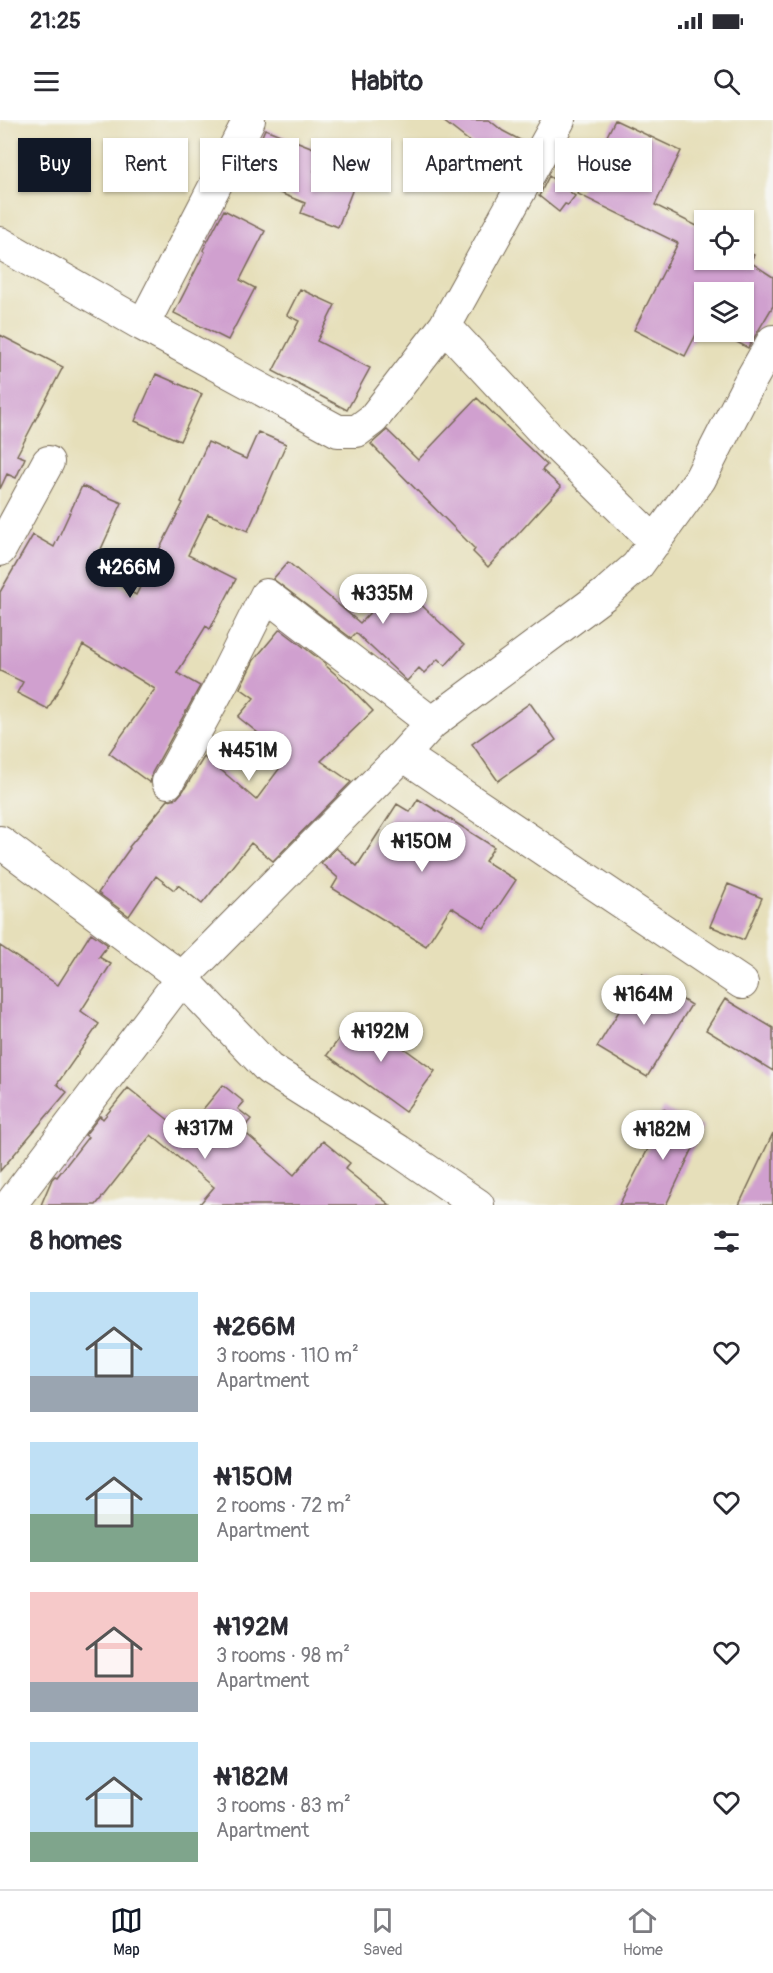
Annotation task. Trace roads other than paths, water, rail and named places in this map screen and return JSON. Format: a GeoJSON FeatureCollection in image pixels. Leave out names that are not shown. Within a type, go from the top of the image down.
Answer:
{"type":"FeatureCollection","features":[{"type":"Feature","properties":{"kind":"street"},"geometry":{"type":"LineString","coordinates":[[143,325],[249,120]]}},
{"type":"Feature","properties":{"kind":"street"},"geometry":{"type":"LineString","coordinates":[[0,243],[143,325],[338,431],[357,431],[373,419],[445,326],[559,120]]}},
{"type":"Feature","properties":{"kind":"street"},"geometry":{"type":"LineString","coordinates":[[445,326],[550,440],[655,542]]}},
{"type":"Feature","properties":{"kind":"street"},"geometry":{"type":"LineString","coordinates":[[10,1205],[182,978],[432,723],[605,594],[637,566],[700,479],[773,341]]}},
{"type":"Feature","properties":{"kind":"street"},"geometry":{"type":"LineString","coordinates":[[0,550],[48,462]]}},
{"type":"Feature","properties":{"kind":"street"},"geometry":{"type":"LineString","coordinates":[[168,782],[223,681],[266,595],[432,723]]}},
{"type":"Feature","properties":{"kind":"street"},"geometry":{"type":"LineString","coordinates":[[403,755],[742,982]]}},
{"type":"Feature","properties":{"kind":"street"},"geometry":{"type":"LineString","coordinates":[[0,842],[182,978],[269,1069],[399,1150],[478,1205]]}}]}
